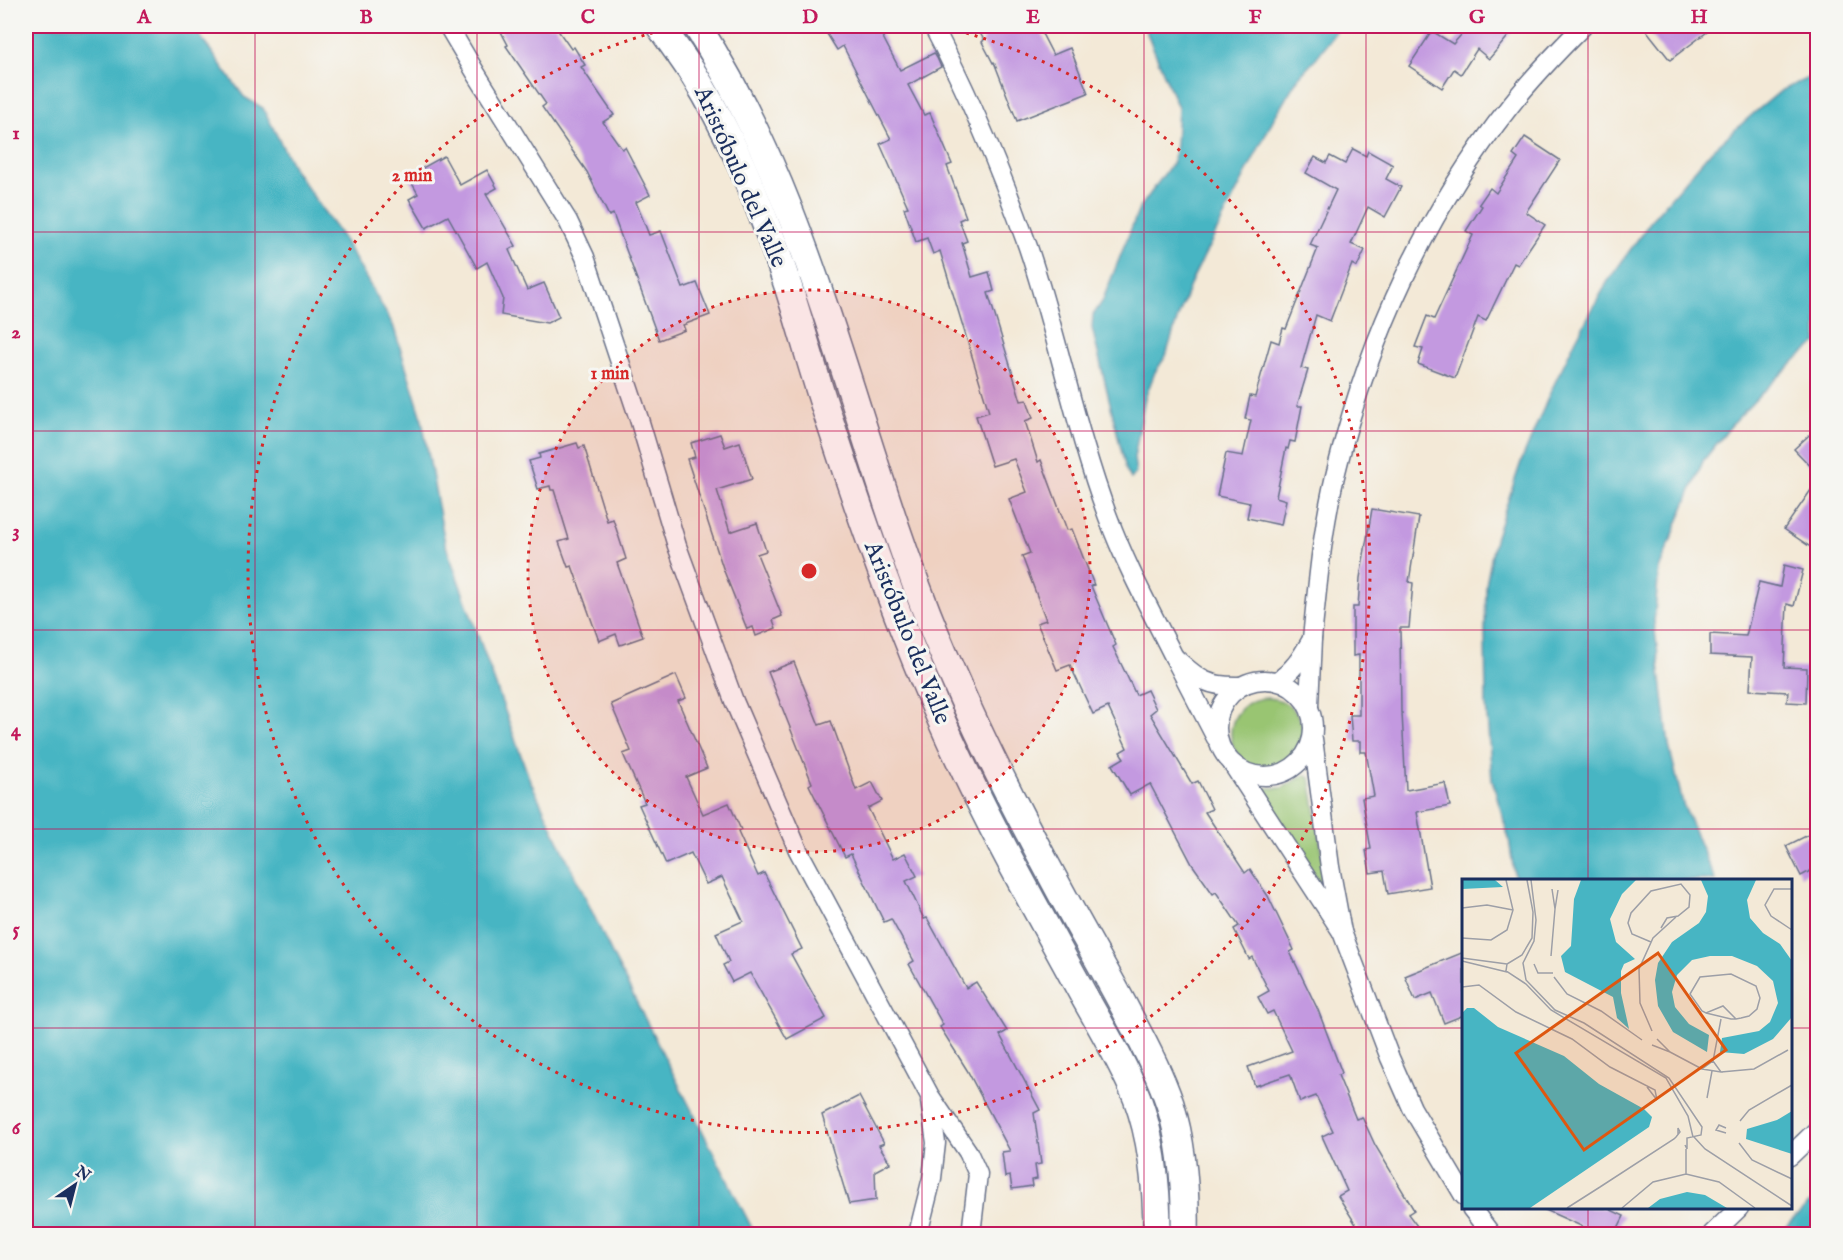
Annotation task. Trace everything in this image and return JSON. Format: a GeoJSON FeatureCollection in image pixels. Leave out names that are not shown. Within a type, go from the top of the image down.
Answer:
{"type":"FeatureCollection","features":[{"type":"Feature","properties":{"kind":"street"},"geometry":{"type":"LineString","coordinates":[[448,26],[568,221],[585,257],[639,419],[677,546],[734,700],[798,849],[930,1096],[968,1152],[978,1174],[971,1234]]}},
{"type":"Feature","properties":{"kind":"street","name":"Aristóbulo del Valle"},"geometry":{"type":"LineString","coordinates":[[660,26],[695,76],[717,116],[767,228],[788,285],[860,512],[892,603],[925,684],[967,777],[1015,871],[1116,1052],[1137,1099],[1154,1172],[1158,1205],[1158,1234]]}},
{"type":"Feature","properties":{"kind":"street","name":"Aristóbulo del Valle"},"geometry":{"type":"LineString","coordinates":[[697,26],[743,105],[770,160],[801,237],[897,530],[937,638],[999,776],[1153,1062],[1169,1102],[1181,1153],[1185,1234]]}},
{"type":"Feature","properties":{"kind":"street"},"geometry":{"type":"LineString","coordinates":[[933,26],[958,74],[993,154],[1028,247],[1108,518],[1136,583],[1221,747],[1342,932]]}},
{"type":"Feature","properties":{"kind":"street"},"geometry":{"type":"LineString","coordinates":[[1309,706],[1312,639],[1321,554],[1337,466],[1365,370],[1384,322],[1440,209],[1474,154],[1547,62],[1582,26]]}},
{"type":"Feature","properties":{"kind":"street"},"geometry":{"type":"LineString","coordinates":[[1278,681],[1290,673],[1299,662],[1312,639]]}},
{"type":"Feature","properties":{"kind":"street"},"geometry":{"type":"LineString","coordinates":[[1174,657],[1193,674],[1207,682],[1218,686],[1240,686]]}},
{"type":"Feature","properties":{"kind":"street"},"geometry":{"type":"LineString","coordinates":[[1221,747],[1217,727],[1221,706],[1240,686],[1265,679],[1278,681],[1291,686],[1309,706],[1313,717],[1313,739],[1330,867],[1342,932],[1390,1058],[1412,1108],[1462,1193]]}},
{"type":"Feature","properties":{"kind":"street"},"geometry":{"type":"LineString","coordinates":[[1233,765],[1247,773],[1264,777],[1280,775],[1295,767],[1306,755],[1313,739]]}},
{"type":"Feature","properties":{"kind":"street"},"geometry":{"type":"LineString","coordinates":[[918,1234],[932,1178],[936,1143],[930,1096]]}},
{"type":"Feature","properties":{"kind":"street"},"geometry":{"type":"LineString","coordinates":[[1792,1155],[1818,1129]]}},
{"type":"Feature","properties":{"kind":"street"},"geometry":{"type":"LineString","coordinates":[[1472,1209],[1491,1234]]}},
{"type":"Feature","properties":{"kind":"street"},"geometry":{"type":"LineString","coordinates":[[1712,1234],[1737,1209]]}},
{"type":"Feature","properties":{"kind":"green space"},"geometry":{"type":"Polygon","coordinates":[[[1260,698],[1274,698],[1293,708],[1303,727],[1303,741],[1293,760],[1274,770],[1260,770],[1241,760],[1231,741],[1231,727],[1241,708],[1260,698]]]}},
{"type":"Feature","properties":{"kind":"green space"},"geometry":{"type":"Polygon","coordinates":[[[1305,775],[1310,778],[1328,889],[1325,891],[1256,791],[1260,788],[1282,788],[1305,775]]]}},
{"type":"Feature","properties":{"kind":"water"},"geometry":{"type":"Polygon","coordinates":[[[26,26],[193,26],[244,97],[263,108],[294,169],[344,240],[393,325],[421,415],[445,543],[529,778],[613,956],[755,1234],[26,1234],[26,26]]]}},
{"type":"Feature","properties":{"kind":"water"},"geometry":{"type":"Polygon","coordinates":[[[1144,26],[1340,26],[1298,78],[1274,118],[1192,280],[1166,356],[1155,372],[1145,398],[1134,458],[1136,473],[1131,479],[1126,470],[1092,328],[1093,315],[1102,302],[1139,209],[1173,162],[1176,145],[1178,108],[1144,26]]]}},
{"type":"Feature","properties":{"kind":"water"},"geometry":{"type":"Polygon","coordinates":[[[1817,74],[1817,343],[1801,355],[1734,422],[1703,461],[1659,569],[1654,622],[1669,746],[1683,804],[1715,879],[1515,879],[1509,839],[1492,779],[1486,704],[1485,632],[1486,585],[1495,539],[1521,462],[1550,393],[1608,281],[1653,218],[1712,150],[1782,90],[1817,74]]]}},
{"type":"Feature","properties":{"kind":"water"},"geometry":{"type":"Polygon","coordinates":[[[1817,1196],[1817,1234],[1780,1234],[1785,1227],[1817,1196]]]}},
{"type":"Feature","properties":{"kind":"building"},"geometry":{"type":"Polygon","coordinates":[[[498,26],[555,26],[571,49],[574,47],[585,65],[581,67],[614,115],[603,122],[622,149],[625,147],[650,195],[636,202],[649,235],[661,231],[683,288],[697,283],[710,315],[683,325],[685,330],[659,340],[613,214],[609,216],[587,172],[542,107],[546,104],[506,46],[508,45],[498,26]]]}},
{"type":"Feature","properties":{"kind":"building"},"geometry":{"type":"Polygon","coordinates":[[[822,26],[877,26],[900,70],[934,53],[937,58],[941,67],[908,85],[924,115],[930,113],[952,164],[947,166],[966,217],[959,220],[967,241],[962,243],[972,277],[989,272],[994,291],[988,293],[1021,401],[1027,400],[1033,418],[1025,421],[1038,462],[1041,460],[1067,530],[1072,529],[1094,585],[1091,586],[1116,645],[1113,647],[1136,695],[1147,690],[1156,709],[1150,714],[1192,784],[1198,781],[1212,809],[1205,812],[1245,873],[1250,869],[1268,896],[1294,950],[1290,952],[1318,1010],[1342,1073],[1338,1075],[1356,1119],[1362,1117],[1375,1145],[1414,1210],[1408,1214],[1423,1234],[1362,1234],[1338,1196],[1347,1191],[1322,1136],[1333,1131],[1316,1096],[1300,1102],[1290,1074],[1255,1086],[1248,1067],[1292,1051],[1273,1011],[1267,1014],[1258,997],[1269,991],[1252,957],[1249,959],[1234,929],[1239,926],[1216,892],[1213,894],[1192,864],[1150,784],[1130,795],[1112,765],[1124,758],[1120,752],[1127,748],[1108,707],[1093,714],[1070,665],[1057,670],[1037,623],[1046,620],[1022,556],[1030,553],[1009,499],[1027,492],[1014,459],[992,466],[976,416],[989,412],[940,251],[933,254],[927,238],[916,242],[904,208],[908,207],[880,144],[891,139],[843,46],[837,50],[822,26]]]}},
{"type":"Feature","properties":{"kind":"building"},"geometry":{"type":"Polygon","coordinates":[[[976,26],[1038,26],[1053,55],[1070,48],[1088,93],[1017,121],[994,62],[976,26]]]}},
{"type":"Feature","properties":{"kind":"building"},"geometry":{"type":"Polygon","coordinates":[[[1469,26],[1517,26],[1489,59],[1477,49],[1461,74],[1454,69],[1442,88],[1409,66],[1432,31],[1453,44],[1469,26]]]}},
{"type":"Feature","properties":{"kind":"building"},"geometry":{"type":"Polygon","coordinates":[[[1643,26],[1715,26],[1670,60],[1643,26]]]}},
{"type":"Feature","properties":{"kind":"building"},"geometry":{"type":"Polygon","coordinates":[[[1525,137],[1560,160],[1526,212],[1545,225],[1518,265],[1514,263],[1486,321],[1478,317],[1455,378],[1418,364],[1423,349],[1415,347],[1427,316],[1434,319],[1473,235],[1466,231],[1482,206],[1479,204],[1490,188],[1496,193],[1518,159],[1513,155],[1525,137]]]}},
{"type":"Feature","properties":{"kind":"building"},"geometry":{"type":"Polygon","coordinates":[[[1353,149],[1366,156],[1368,151],[1393,165],[1386,179],[1401,187],[1385,217],[1368,207],[1351,244],[1365,250],[1357,267],[1352,264],[1330,321],[1316,315],[1301,368],[1308,370],[1297,406],[1302,406],[1295,442],[1290,441],[1288,449],[1286,448],[1276,497],[1286,500],[1281,525],[1247,518],[1250,503],[1217,496],[1226,453],[1243,456],[1251,420],[1245,419],[1250,396],[1255,397],[1271,340],[1279,343],[1283,328],[1286,329],[1318,248],[1310,245],[1336,190],[1306,173],[1315,157],[1326,163],[1330,156],[1345,164],[1353,149]]]}},
{"type":"Feature","properties":{"kind":"building"},"geometry":{"type":"Polygon","coordinates":[[[444,156],[460,185],[487,170],[497,188],[486,194],[516,246],[509,250],[527,290],[544,283],[559,317],[547,323],[501,315],[503,298],[487,262],[477,268],[448,216],[426,228],[409,199],[418,194],[408,176],[444,156]]]}},
{"type":"Feature","properties":{"kind":"building"},"geometry":{"type":"Polygon","coordinates":[[[1818,427],[1818,474],[1794,449],[1818,427]]]}},
{"type":"Feature","properties":{"kind":"building"},"geometry":{"type":"Polygon","coordinates":[[[720,434],[725,447],[740,442],[752,479],[717,490],[730,532],[757,523],[766,551],[757,554],[782,616],[773,620],[776,628],[756,636],[753,627],[747,629],[724,571],[687,459],[695,457],[691,443],[720,434]]]}},
{"type":"Feature","properties":{"kind":"building"},"geometry":{"type":"Polygon","coordinates":[[[577,443],[579,448],[584,446],[607,521],[613,519],[626,559],[617,563],[643,637],[620,645],[616,634],[599,641],[572,566],[568,567],[559,542],[569,539],[554,490],[551,490],[550,486],[538,489],[529,461],[540,458],[539,454],[577,443]]]}},
{"type":"Feature","properties":{"kind":"building"},"geometry":{"type":"Polygon","coordinates":[[[1818,480],[1818,552],[1784,529],[1818,480]]]}},
{"type":"Feature","properties":{"kind":"building"},"geometry":{"type":"Polygon","coordinates":[[[1372,509],[1419,517],[1409,582],[1413,583],[1409,628],[1400,628],[1401,713],[1406,790],[1445,783],[1450,806],[1417,812],[1430,887],[1388,894],[1384,871],[1370,873],[1366,850],[1371,849],[1362,798],[1374,796],[1366,752],[1360,752],[1360,741],[1352,741],[1350,715],[1359,715],[1359,655],[1353,656],[1353,607],[1358,607],[1360,578],[1372,509]]]}},
{"type":"Feature","properties":{"kind":"building"},"geometry":{"type":"Polygon","coordinates":[[[1784,565],[1803,570],[1794,606],[1787,604],[1784,667],[1807,668],[1806,703],[1787,702],[1788,692],[1750,690],[1752,657],[1710,655],[1710,634],[1746,636],[1759,582],[1780,587],[1784,565]]]}},
{"type":"Feature","properties":{"kind":"building"},"geometry":{"type":"Polygon","coordinates":[[[794,662],[819,725],[831,721],[856,790],[872,782],[882,801],[868,808],[893,859],[905,853],[917,876],[906,881],[924,919],[927,918],[966,988],[976,982],[1007,1031],[1000,1035],[1040,1110],[1034,1113],[1041,1164],[1035,1165],[1037,1179],[1031,1180],[1032,1186],[1012,1189],[1010,1176],[1005,1177],[1002,1152],[1010,1151],[967,1070],[940,1027],[943,1025],[909,964],[914,961],[891,919],[884,922],[851,854],[845,857],[809,785],[812,783],[768,672],[794,662]]]}},
{"type":"Feature","properties":{"kind":"building"},"geometry":{"type":"Polygon","coordinates":[[[676,675],[686,698],[678,701],[707,768],[686,777],[703,814],[729,803],[741,830],[738,832],[758,876],[764,873],[802,949],[791,954],[826,1018],[787,1039],[750,973],[732,982],[723,965],[729,962],[716,933],[743,921],[722,877],[706,884],[691,853],[666,864],[639,805],[645,803],[623,754],[631,751],[611,704],[676,675]]]}},
{"type":"Feature","properties":{"kind":"building"},"geometry":{"type":"Polygon","coordinates":[[[1818,830],[1818,867],[1801,876],[1786,846],[1818,830]]]}},
{"type":"Feature","properties":{"kind":"building"},"geometry":{"type":"Polygon","coordinates":[[[1462,953],[1462,1016],[1444,1023],[1432,993],[1415,1000],[1405,976],[1462,953]]]}},
{"type":"Feature","properties":{"kind":"building"},"geometry":{"type":"Polygon","coordinates":[[[859,1096],[884,1143],[879,1145],[890,1163],[875,1171],[876,1200],[849,1204],[822,1115],[859,1096]]]}},
{"type":"Feature","properties":{"kind":"building"},"geometry":{"type":"Polygon","coordinates":[[[1543,1209],[1609,1209],[1624,1216],[1615,1234],[1599,1234],[1543,1209]]]}}]}
